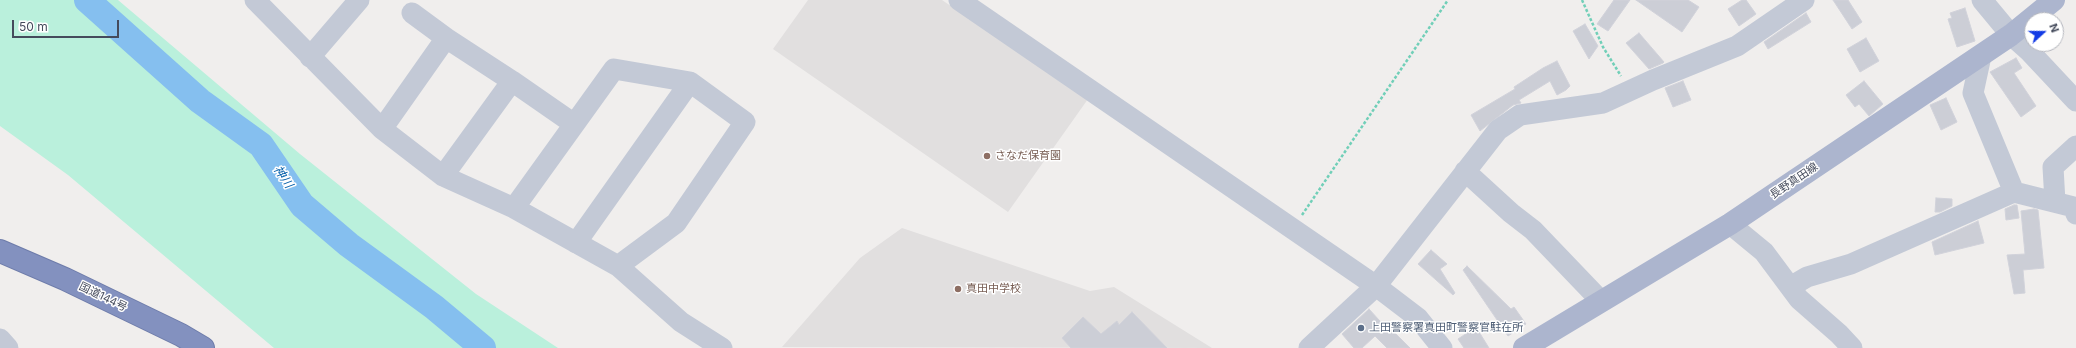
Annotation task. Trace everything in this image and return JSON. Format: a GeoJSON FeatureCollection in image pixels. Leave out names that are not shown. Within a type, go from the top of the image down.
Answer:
{"type":"FeatureCollection","features":[{"type":"Feature","properties":{"kind":"highway","name":"国道144号"},"geometry":{"type":"LineString","coordinates":[[0,251],[65,279],[182,335],[203,348]]}},
{"type":"Feature","properties":{"kind":"main road","name":"長野真田線"},"geometry":{"type":"LineString","coordinates":[[1524,348],[1730,224],[2011,35],[2054,0]]}},
{"type":"Feature","properties":{"kind":"street"},"geometry":{"type":"LineString","coordinates":[[255,0],[382,129],[443,176],[514,208],[618,266],[681,322],[722,348]]}},
{"type":"Feature","properties":{"kind":"street"},"geometry":{"type":"LineString","coordinates":[[310,57],[360,0]]}},
{"type":"Feature","properties":{"kind":"street"},"geometry":{"type":"LineString","coordinates":[[959,0],[1376,286],[1418,318],[1442,348]]}},
{"type":"Feature","properties":{"kind":"street"},"geometry":{"type":"LineString","coordinates":[[1309,348],[1376,286],[1464,171],[1498,130],[1520,115],[1603,103],[1633,88],[1737,46],[1804,0]]}},
{"type":"Feature","properties":{"kind":"street"},"geometry":{"type":"LineString","coordinates":[[1982,0],[2011,35],[2030,52],[2076,101]]}},
{"type":"Feature","properties":{"kind":"street"},"geometry":{"type":"LineString","coordinates":[[412,13],[446,38],[574,124]]}},
{"type":"Feature","properties":{"kind":"street"},"geometry":{"type":"LineString","coordinates":[[382,129],[446,38]]}},
{"type":"Feature","properties":{"kind":"street"},"geometry":{"type":"LineString","coordinates":[[1980,56],[1973,93],[2014,192]]}},
{"type":"Feature","properties":{"kind":"street"},"geometry":{"type":"LineString","coordinates":[[514,208],[614,69],[690,82],[745,122],[676,223],[618,266]]}},
{"type":"Feature","properties":{"kind":"street"},"geometry":{"type":"LineString","coordinates":[[443,176],[512,81]]}},
{"type":"Feature","properties":{"kind":"street"},"geometry":{"type":"LineString","coordinates":[[576,243],[690,82]]}},
{"type":"Feature","properties":{"kind":"street"},"geometry":{"type":"LineString","coordinates":[[2055,202],[2053,167],[2076,146]]}},
{"type":"Feature","properties":{"kind":"street"},"geometry":{"type":"LineString","coordinates":[[1464,171],[1511,213],[1533,230],[1601,301]]}},
{"type":"Feature","properties":{"kind":"street"},"geometry":{"type":"LineString","coordinates":[[1790,287],[1807,277],[1851,264],[2014,192],[2074,207],[2076,214]]}},
{"type":"Feature","properties":{"kind":"street"},"geometry":{"type":"LineString","coordinates":[[1730,224],[1764,252],[1799,299],[1839,334],[1852,348]]}},
{"type":"Feature","properties":{"kind":"street"},"geometry":{"type":"LineString","coordinates":[[0,339],[8,348]]}},
{"type":"Feature","properties":{"kind":"path"},"geometry":{"type":"LineString","coordinates":[[1293,229],[1448,0]]}},
{"type":"Feature","properties":{"kind":"path"},"geometry":{"type":"LineString","coordinates":[[1582,0],[1603,47],[1621,76],[1633,88]]}},
{"type":"Feature","properties":{"kind":"shaded area","name":"さなだ保育園"},"geometry":{"type":"Polygon","coordinates":[[[808,0],[942,0],[1088,99],[1008,212],[773,49],[808,0]]]}},
{"type":"Feature","properties":{"kind":"shaded area","name":"真田中学校"},"geometry":{"type":"Polygon","coordinates":[[[902,228],[1090,291],[1114,287],[1212,348],[782,347],[860,258],[902,228]]]}},
{"type":"Feature","properties":{"kind":"green space"},"geometry":{"type":"Polygon","coordinates":[[[0,0],[118,0],[300,154],[476,294],[558,348],[274,348],[68,175],[0,126],[0,0]]]}},
{"type":"Feature","properties":{"kind":"building"},"geometry":{"type":"Polygon","coordinates":[[[1614,0],[1630,0],[1608,31],[1597,24],[1614,0]]]}},
{"type":"Feature","properties":{"kind":"building"},"geometry":{"type":"Polygon","coordinates":[[[1636,0],[1688,0],[1699,7],[1682,32],[1636,0]]]}},
{"type":"Feature","properties":{"kind":"building"},"geometry":{"type":"Polygon","coordinates":[[[1742,0],[1746,0],[1756,14],[1739,26],[1728,9],[1742,0]]]}},
{"type":"Feature","properties":{"kind":"building"},"geometry":{"type":"Polygon","coordinates":[[[1833,0],[1848,0],[1862,22],[1852,29],[1833,0]]]}},
{"type":"Feature","properties":{"kind":"building"},"geometry":{"type":"Polygon","coordinates":[[[1965,8],[1975,41],[1957,47],[1948,19],[1952,18],[1950,13],[1965,8]]]}},
{"type":"Feature","properties":{"kind":"building"},"geometry":{"type":"Polygon","coordinates":[[[1806,13],[1811,22],[1768,49],[1764,42],[1806,13]]]}},
{"type":"Feature","properties":{"kind":"building"},"geometry":{"type":"Polygon","coordinates":[[[1585,24],[1598,46],[1589,59],[1573,31],[1585,24]]]}},
{"type":"Feature","properties":{"kind":"building"},"geometry":{"type":"Polygon","coordinates":[[[1639,33],[1664,62],[1663,63],[1649,69],[1626,43],[1639,33]]]}},
{"type":"Feature","properties":{"kind":"building"},"geometry":{"type":"Polygon","coordinates":[[[1866,38],[1879,61],[1860,72],[1847,49],[1866,38]]]}},
{"type":"Feature","properties":{"kind":"building"},"geometry":{"type":"Polygon","coordinates":[[[2016,58],[2022,68],[2014,73],[2036,106],[2021,117],[1990,72],[2016,58]]]}},
{"type":"Feature","properties":{"kind":"building"},"geometry":{"type":"Polygon","coordinates":[[[1557,61],[1570,86],[1566,90],[1557,95],[1550,81],[1519,100],[1521,103],[1513,105],[1480,131],[1471,115],[1515,89],[1514,87],[1543,68],[1557,61]]]}},
{"type":"Feature","properties":{"kind":"building"},"geometry":{"type":"Polygon","coordinates":[[[1683,81],[1691,100],[1673,107],[1665,88],[1683,81]]]}},
{"type":"Feature","properties":{"kind":"building"},"geometry":{"type":"Polygon","coordinates":[[[1864,81],[1883,104],[1869,116],[1859,104],[1855,107],[1846,95],[1864,81]]]}},
{"type":"Feature","properties":{"kind":"building"},"geometry":{"type":"Polygon","coordinates":[[[1946,98],[1957,122],[1941,130],[1930,105],[1946,98]]]}},
{"type":"Feature","properties":{"kind":"building"},"geometry":{"type":"Polygon","coordinates":[[[1936,198],[1952,199],[1952,206],[1940,212],[1935,212],[1936,198]]]}},
{"type":"Feature","properties":{"kind":"building"},"geometry":{"type":"Polygon","coordinates":[[[2017,205],[2019,218],[2006,220],[2005,209],[2017,205]]]}},
{"type":"Feature","properties":{"kind":"building"},"geometry":{"type":"Polygon","coordinates":[[[2034,209],[2038,210],[2044,268],[2023,270],[2025,293],[2014,294],[2007,255],[2025,254],[2021,211],[2034,209]]]}},
{"type":"Feature","properties":{"kind":"building"},"geometry":{"type":"Polygon","coordinates":[[[1978,221],[1984,243],[1935,255],[1932,242],[1978,221]]]}},
{"type":"Feature","properties":{"kind":"building"},"geometry":{"type":"Polygon","coordinates":[[[1431,250],[1447,264],[1440,269],[1455,293],[1453,295],[1418,264],[1431,250]]]}},
{"type":"Feature","properties":{"kind":"building"},"geometry":{"type":"Polygon","coordinates":[[[1467,266],[1511,309],[1514,307],[1526,324],[1508,336],[1463,270],[1467,266]]]}},
{"type":"Feature","properties":{"kind":"building","name":"上田警察署真田町警察官駐在所"},"geometry":{"type":"Polygon","coordinates":[[[1369,309],[1389,331],[1391,329],[1410,348],[1387,348],[1375,336],[1362,348],[1354,348],[1342,334],[1369,309]]]}},
{"type":"Feature","properties":{"kind":"building"},"geometry":{"type":"Polygon","coordinates":[[[1132,312],[1167,348],[1071,348],[1062,338],[1083,317],[1101,334],[1117,321],[1119,325],[1132,312]]]}},
{"type":"Feature","properties":{"kind":"building"},"geometry":{"type":"Polygon","coordinates":[[[1476,327],[1489,348],[1464,348],[1458,339],[1476,327]]]}},
{"type":"Feature","properties":{"kind":"waterway","name":"神川"},"geometry":{"type":"LineString","coordinates":[[87,0],[200,101],[261,145],[302,205],[349,245],[434,307],[483,348]]}},
{"type":"Feature","properties":{"kind":"place","name":"さなだ保育園"},"geometry":{"type":"Point","coordinates":[987,156]}},
{"type":"Feature","properties":{"kind":"place","name":"真田中学校"},"geometry":{"type":"Point","coordinates":[958,289]}},
{"type":"Feature","properties":{"kind":"place","name":"上田警察署真田町警察官駐在所"},"geometry":{"type":"Point","coordinates":[1361,328]}}]}
